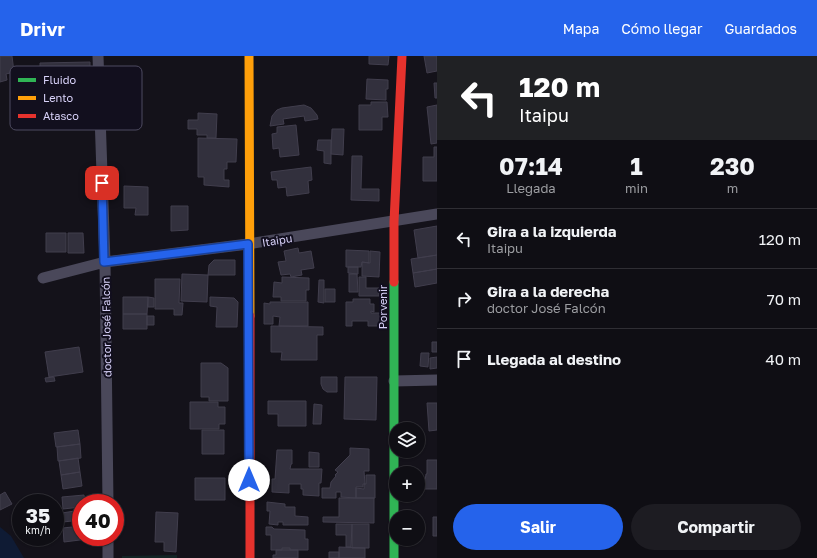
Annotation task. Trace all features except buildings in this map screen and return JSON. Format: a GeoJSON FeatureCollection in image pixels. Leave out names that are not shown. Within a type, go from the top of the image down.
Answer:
{"type":"FeatureCollection","features":[{"type":"Feature","properties":{"kind":"street","name":"doctor José Falcón"},"geometry":{"type":"LineString","coordinates":[[98,56],[98,66]]}},
{"type":"Feature","properties":{"kind":"street"},"geometry":{"type":"LineString","coordinates":[[249,56],[248,244],[250,558]]}},
{"type":"Feature","properties":{"kind":"street","name":"Porvenir"},"geometry":{"type":"LineString","coordinates":[[394,558],[394,222],[402,56]]}},
{"type":"Feature","properties":{"kind":"street","name":"doctor José Falcón"},"geometry":{"type":"LineString","coordinates":[[100,130],[108,494]]}},
{"type":"Feature","properties":{"kind":"street","name":"Itaipu"},"geometry":{"type":"LineString","coordinates":[[43,278],[104,262],[248,244],[437,214]]}},
{"type":"Feature","properties":{"kind":"street"},"geometry":{"type":"LineString","coordinates":[[394,381],[437,380]]}},
{"type":"Feature","properties":{"kind":"street"},"geometry":{"type":"LineString","coordinates":[[108,546],[108,558]]}},
{"type":"Feature","properties":{"kind":"shaded area"},"geometry":{"type":"Polygon","coordinates":[[[177,555],[177,558],[122,558],[122,556],[177,555]]]}},
{"type":"Feature","properties":{"kind":"water"},"geometry":{"type":"Polygon","coordinates":[[[0,527],[11,536],[12,546],[17,546],[24,558],[0,558],[0,527]]]}},
{"type":"Feature","properties":{"kind":"traffic: fast"},"geometry":{"type":"LineString","coordinates":[[394,282],[394,558]]}},
{"type":"Feature","properties":{"kind":"traffic: slow"},"geometry":{"type":"LineString","coordinates":[[249,56],[250,316]]}},
{"type":"Feature","properties":{"kind":"traffic: jam"},"geometry":{"type":"LineString","coordinates":[[394,282],[394,222],[402,56]]}},
{"type":"Feature","properties":{"kind":"traffic: jam"},"geometry":{"type":"LineString","coordinates":[[250,316],[250,558]]}},
{"type":"Feature","properties":{"kind":"route"},"geometry":{"type":"LineString","coordinates":[[102,183],[104,262],[248,244],[249,480]]}}]}
